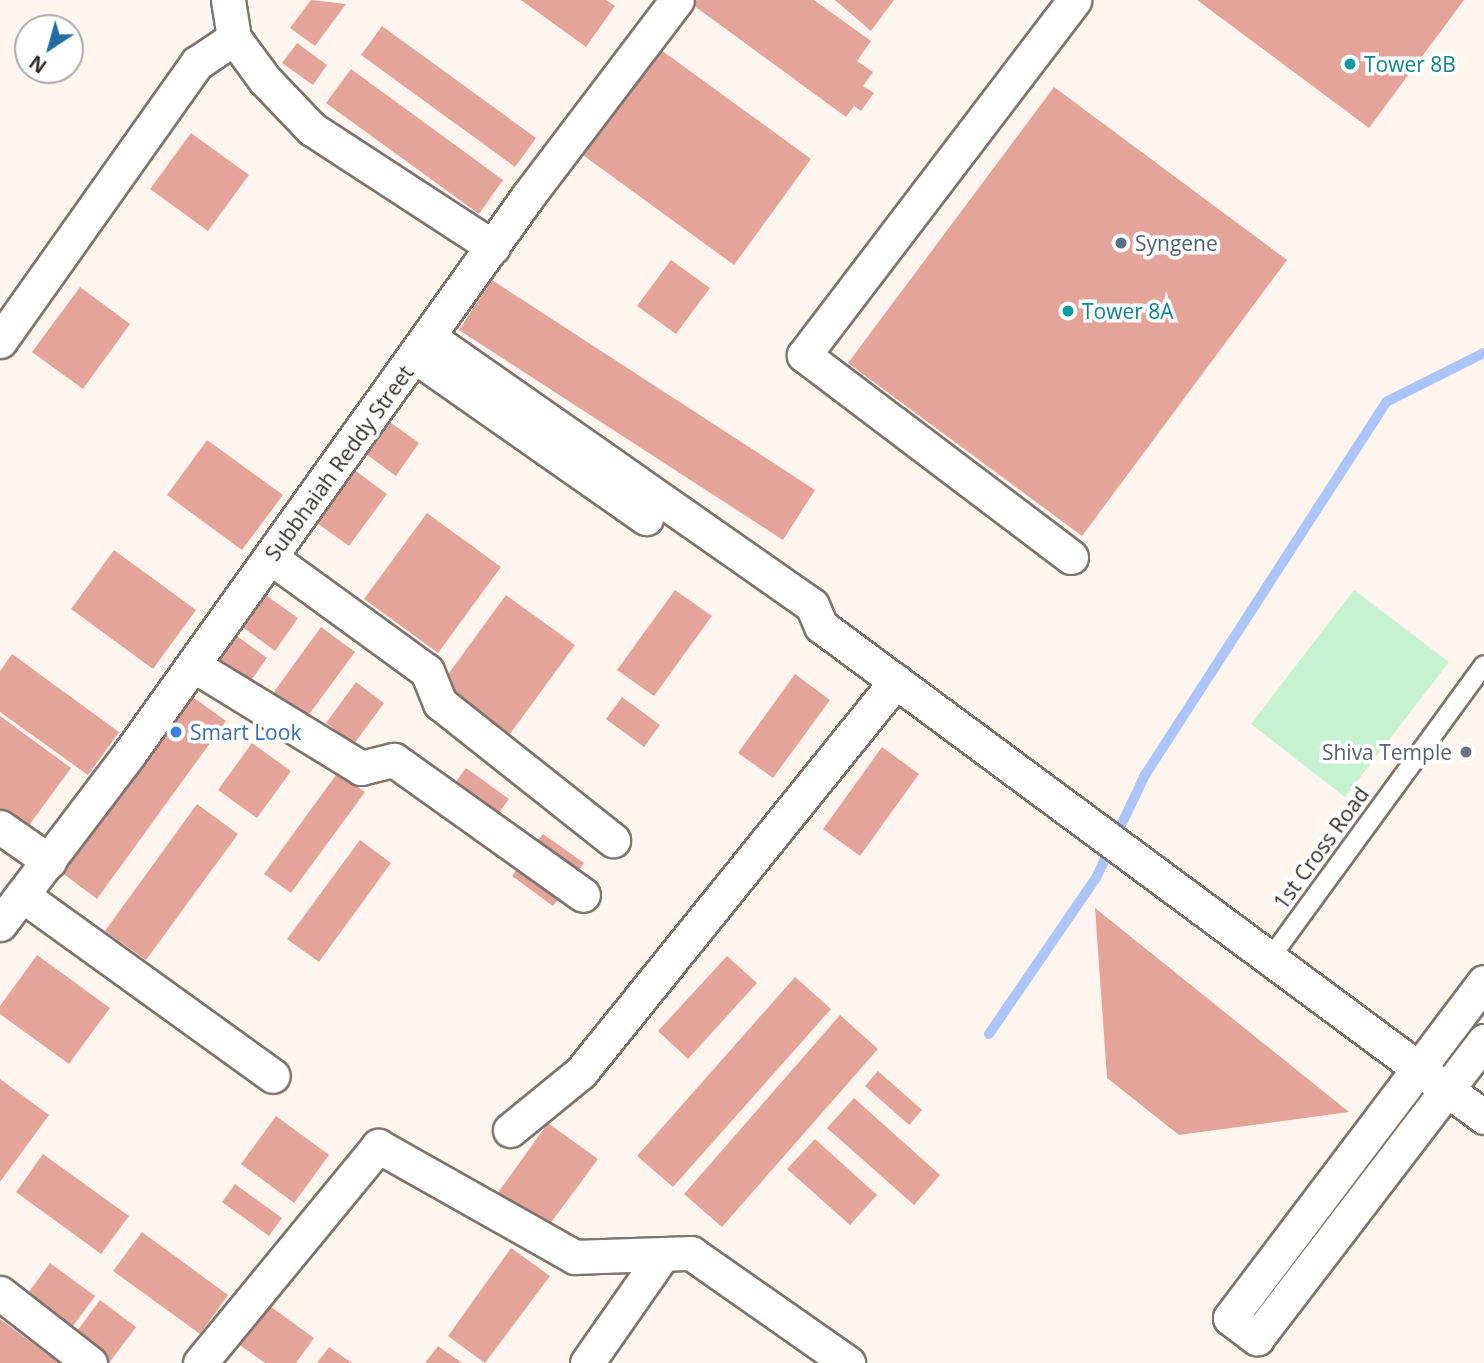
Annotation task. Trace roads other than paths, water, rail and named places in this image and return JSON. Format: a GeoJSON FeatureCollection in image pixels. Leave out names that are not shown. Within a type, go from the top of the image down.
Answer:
{"type":"FeatureCollection","features":[{"type":"Feature","properties":{"kind":"street"},"geometry":{"type":"LineString","coordinates":[[228,0],[234,38],[265,80],[312,129],[493,247]]}},
{"type":"Feature","properties":{"kind":"street","name":"Subbhaiah Reddy Street"},"geometry":{"type":"LineString","coordinates":[[0,925],[193,665],[493,247],[677,0]]}},
{"type":"Feature","properties":{"kind":"street"},"geometry":{"type":"LineString","coordinates":[[1071,557],[804,355],[1074,0]]}},
{"type":"Feature","properties":{"kind":"street"},"geometry":{"type":"LineString","coordinates":[[0,341],[197,64],[234,38]]}},
{"type":"Feature","properties":{"kind":"street"},"geometry":{"type":"LineString","coordinates":[[422,347],[798,624],[821,626],[1421,1067],[1484,1117]]}},
{"type":"Feature","properties":{"kind":"street"},"geometry":{"type":"LineString","coordinates":[[270,557],[427,671],[440,703],[613,841]]}},
{"type":"Feature","properties":{"kind":"street"},"geometry":{"type":"LineString","coordinates":[[193,665],[360,768],[394,760],[583,895]]}},
{"type":"Feature","properties":{"kind":"street"},"geometry":{"type":"LineString","coordinates":[[510,1130],[581,1072],[896,681]]}},
{"type":"Feature","properties":{"kind":"street"},"geometry":{"type":"LineString","coordinates":[[0,827],[49,861]]}},
{"type":"Feature","properties":{"kind":"street"},"geometry":{"type":"LineString","coordinates":[[22,895],[273,1076]]}},
{"type":"Feature","properties":{"kind":"street"},"geometry":{"type":"LineString","coordinates":[[1484,982],[1230,1318],[1257,1338],[1484,1041]]}},
{"type":"Feature","properties":{"kind":"street"},"geometry":{"type":"LineString","coordinates":[[201,1363],[378,1146],[575,1257],[691,1253],[848,1363]]}},
{"type":"Feature","properties":{"kind":"street"},"geometry":{"type":"LineString","coordinates":[[587,1363],[663,1254]]}},
{"type":"Feature","properties":{"kind":"street"},"geometry":{"type":"LineString","coordinates":[[0,1293],[90,1363]]}},
{"type":"Feature","properties":{"kind":"lane","name":"1st Cross Road"},"geometry":{"type":"LineString","coordinates":[[1270,957],[1484,665]]}},
{"type":"Feature","properties":{"kind":"waterway"},"geometry":{"type":"LineString","coordinates":[[989,1034],[1096,878],[1145,775],[1386,402],[1484,353]]}},
{"type":"Feature","properties":{"kind":"place","name":"Tower 8B"},"geometry":{"type":"Point","coordinates":[1350,64]}},
{"type":"Feature","properties":{"kind":"place","name":"Syngene"},"geometry":{"type":"Point","coordinates":[1121,243]}},
{"type":"Feature","properties":{"kind":"place","name":"Tower 8A"},"geometry":{"type":"Point","coordinates":[1068,311]}},
{"type":"Feature","properties":{"kind":"place","name":"Smart Look"},"geometry":{"type":"Point","coordinates":[176,732]}},
{"type":"Feature","properties":{"kind":"place","name":"Shiva Temple"},"geometry":{"type":"Point","coordinates":[1466,752]}}]}
